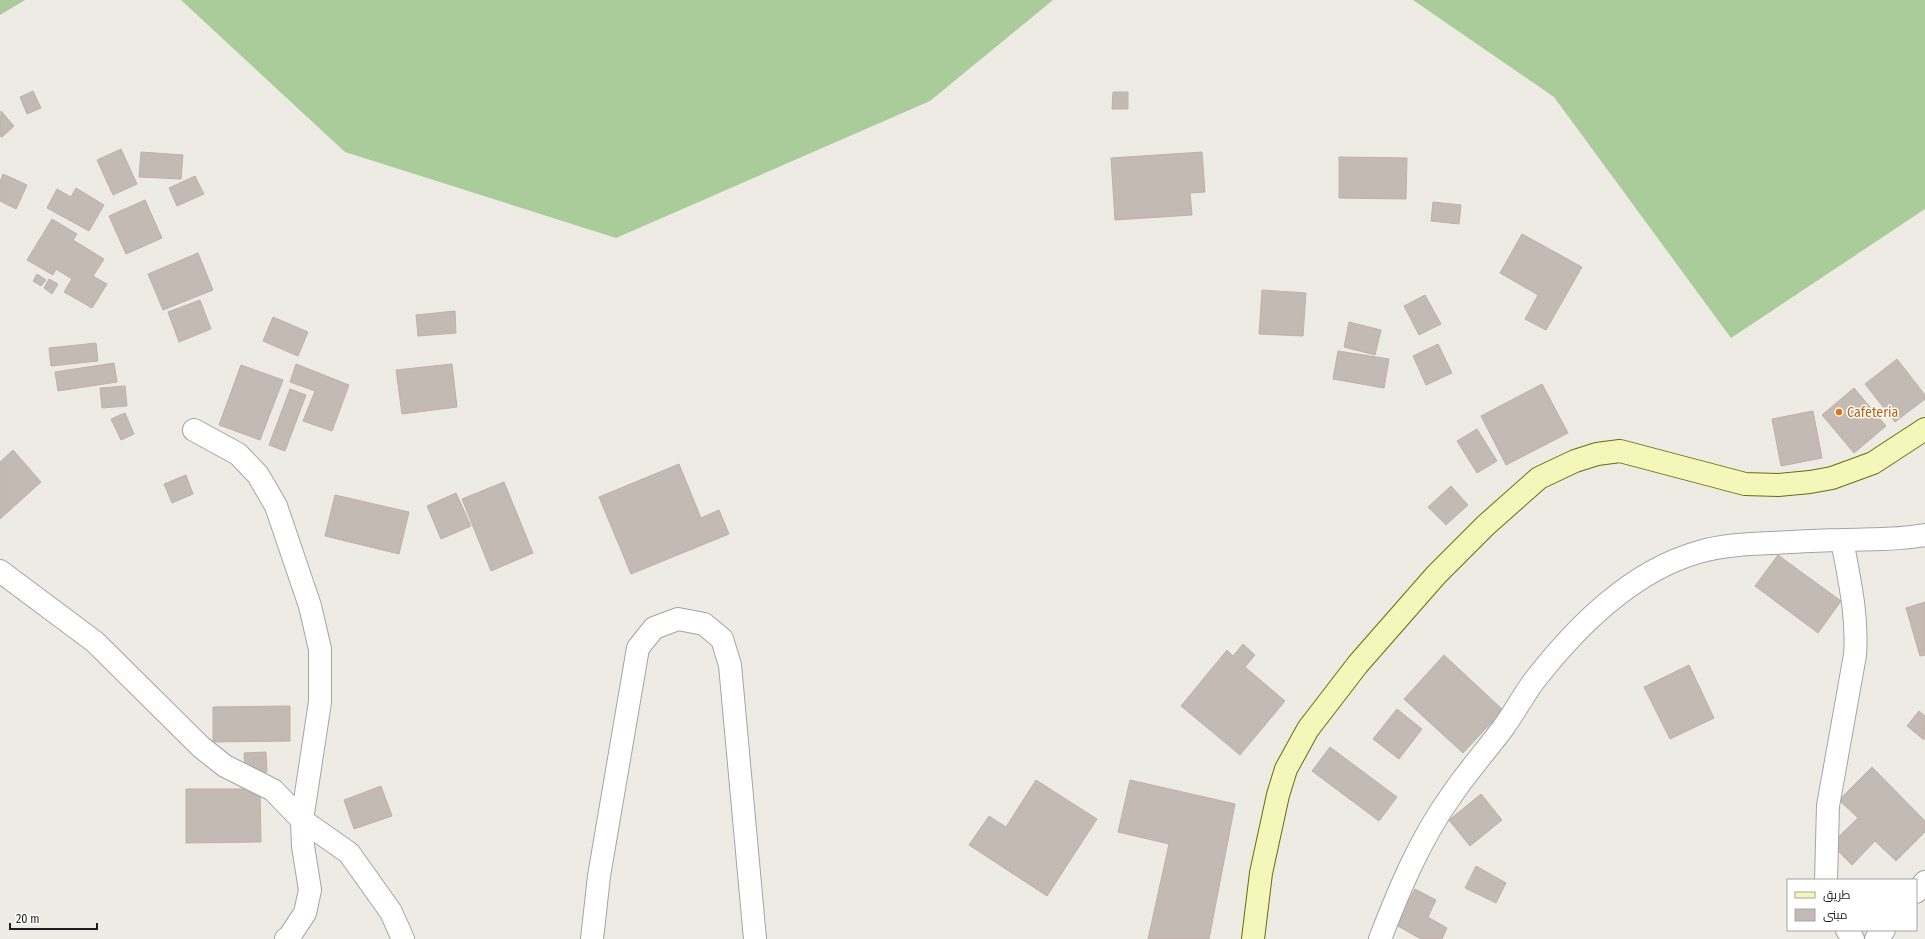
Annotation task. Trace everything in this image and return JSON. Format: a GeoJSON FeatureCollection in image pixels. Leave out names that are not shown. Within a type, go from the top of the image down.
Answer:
{"type":"FeatureCollection","features":[{"type":"Feature","properties":{"kind":"main road"},"geometry":{"type":"LineString","coordinates":[[1253,939],[1261,873],[1278,795],[1286,769],[1308,728],[1358,664],[1436,575],[1486,525],[1538,478],[1575,461],[1597,454],[1620,451],[1745,484],[1778,485],[1810,482],[1832,478],[1873,462],[1925,429]]}},
{"type":"Feature","properties":{"kind":"street"},"geometry":{"type":"LineString","coordinates":[[194,430],[238,454],[258,475],[276,506],[310,606],[320,649],[320,702],[302,820],[303,846],[310,890],[305,913],[289,937],[286,939]]}},
{"type":"Feature","properties":{"kind":"street"},"geometry":{"type":"LineString","coordinates":[[1380,939],[1400,888],[1425,839],[1450,796],[1489,746],[1538,677],[1560,650],[1594,616],[1645,576],[1672,561],[1699,552],[1726,546],[1842,540],[1878,540],[1925,535]]}},
{"type":"Feature","properties":{"kind":"street"},"geometry":{"type":"LineString","coordinates":[[1826,879],[1828,806],[1855,655],[1857,633],[1855,610],[1842,540]]}},
{"type":"Feature","properties":{"kind":"street"},"geometry":{"type":"LineString","coordinates":[[0,571],[95,642],[201,747],[225,766],[273,790],[302,820],[349,853],[391,912],[403,939]]}},
{"type":"Feature","properties":{"kind":"street"},"geometry":{"type":"LineString","coordinates":[[592,939],[599,876],[638,648],[654,628],[678,619],[704,624],[722,639],[730,665],[755,939]]}},
{"type":"Feature","properties":{"kind":"street"},"geometry":{"type":"LineString","coordinates":[[1917,891],[1925,882]]}},
{"type":"Feature","properties":{"kind":"street"},"geometry":{"type":"LineString","coordinates":[[1876,939],[1883,931]]}},
{"type":"Feature","properties":{"kind":"green space"},"geometry":{"type":"Polygon","coordinates":[[[0,0],[25,0],[0,15],[0,0]]]}},
{"type":"Feature","properties":{"kind":"green space"},"geometry":{"type":"Polygon","coordinates":[[[181,0],[1053,0],[930,101],[616,238],[345,152],[181,0]]]}},
{"type":"Feature","properties":{"kind":"green space"},"geometry":{"type":"Polygon","coordinates":[[[1413,0],[1925,0],[1925,209],[1731,338],[1554,97],[1413,0]]]}},
{"type":"Feature","properties":{"kind":"building"},"geometry":{"type":"Polygon","coordinates":[[[33,91],[41,108],[27,114],[20,97],[33,91]]]}},
{"type":"Feature","properties":{"kind":"building"},"geometry":{"type":"Polygon","coordinates":[[[1113,92],[1128,92],[1128,109],[1112,109],[1113,92]]]}},
{"type":"Feature","properties":{"kind":"building"},"geometry":{"type":"Polygon","coordinates":[[[1,111],[14,126],[2,137],[0,136],[1,111]]]}},
{"type":"Feature","properties":{"kind":"building"},"geometry":{"type":"Polygon","coordinates":[[[121,149],[137,184],[113,195],[97,160],[121,149]]]}},
{"type":"Feature","properties":{"kind":"building"},"geometry":{"type":"Polygon","coordinates":[[[141,152],[183,155],[181,179],[139,177],[141,152]]]}},
{"type":"Feature","properties":{"kind":"building"},"geometry":{"type":"Polygon","coordinates":[[[1202,152],[1205,192],[1190,193],[1192,215],[1115,220],[1111,158],[1202,152]]]}},
{"type":"Feature","properties":{"kind":"building"},"geometry":{"type":"Polygon","coordinates":[[[1339,157],[1407,158],[1406,199],[1339,198],[1339,157]]]}},
{"type":"Feature","properties":{"kind":"building"},"geometry":{"type":"Polygon","coordinates":[[[3,174],[27,185],[16,209],[0,201],[0,182],[3,174]]]}},
{"type":"Feature","properties":{"kind":"building"},"geometry":{"type":"Polygon","coordinates":[[[195,176],[204,194],[177,206],[169,188],[195,176]]]}},
{"type":"Feature","properties":{"kind":"building"},"geometry":{"type":"Polygon","coordinates":[[[76,188],[104,205],[89,231],[47,208],[57,189],[71,197],[76,188]]]}},
{"type":"Feature","properties":{"kind":"building"},"geometry":{"type":"Polygon","coordinates":[[[145,200],[162,238],[126,254],[109,216],[145,200]]]}},
{"type":"Feature","properties":{"kind":"building"},"geometry":{"type":"Polygon","coordinates":[[[1433,202],[1461,205],[1459,224],[1431,221],[1433,202]]]}},
{"type":"Feature","properties":{"kind":"building"},"geometry":{"type":"Polygon","coordinates":[[[52,219],[77,234],[73,240],[104,259],[93,276],[107,284],[92,308],[64,292],[72,279],[56,269],[53,275],[27,260],[52,219]]]}},
{"type":"Feature","properties":{"kind":"building"},"geometry":{"type":"Polygon","coordinates":[[[1522,234],[1582,267],[1546,330],[1525,319],[1538,295],[1500,273],[1522,234]]]}},
{"type":"Feature","properties":{"kind":"building"},"geometry":{"type":"Polygon","coordinates":[[[198,253],[213,290],[163,310],[148,274],[198,253]]]}},
{"type":"Feature","properties":{"kind":"building"},"geometry":{"type":"Polygon","coordinates":[[[37,274],[46,280],[41,286],[33,281],[37,274]]]}},
{"type":"Feature","properties":{"kind":"building"},"geometry":{"type":"Polygon","coordinates":[[[49,279],[58,284],[52,294],[44,288],[49,279]]]}},
{"type":"Feature","properties":{"kind":"building"},"geometry":{"type":"Polygon","coordinates":[[[1262,290],[1306,293],[1303,336],[1259,334],[1262,290]]]}},
{"type":"Feature","properties":{"kind":"building"},"geometry":{"type":"Polygon","coordinates":[[[1425,295],[1441,324],[1419,335],[1404,306],[1425,295]]]}},
{"type":"Feature","properties":{"kind":"building"},"geometry":{"type":"Polygon","coordinates":[[[200,300],[211,329],[179,342],[168,312],[200,300]]]}},
{"type":"Feature","properties":{"kind":"building"},"geometry":{"type":"Polygon","coordinates":[[[455,311],[456,333],[418,336],[416,315],[455,311]]]}},
{"type":"Feature","properties":{"kind":"building"},"geometry":{"type":"Polygon","coordinates":[[[273,317],[308,332],[298,356],[263,341],[273,317]]]}},
{"type":"Feature","properties":{"kind":"building"},"geometry":{"type":"Polygon","coordinates":[[[1349,322],[1381,330],[1375,355],[1344,347],[1349,322]]]}},
{"type":"Feature","properties":{"kind":"building"},"geometry":{"type":"Polygon","coordinates":[[[96,343],[98,361],[51,366],[49,348],[96,343]]]}},
{"type":"Feature","properties":{"kind":"building"},"geometry":{"type":"Polygon","coordinates":[[[1438,344],[1452,373],[1426,385],[1413,356],[1438,344]]]}},
{"type":"Feature","properties":{"kind":"building"},"geometry":{"type":"Polygon","coordinates":[[[1338,351],[1389,359],[1384,388],[1333,379],[1338,351]]]}},
{"type":"Feature","properties":{"kind":"building"},"geometry":{"type":"Polygon","coordinates":[[[1897,359],[1925,395],[1925,399],[1895,422],[1865,384],[1897,359]]]}},
{"type":"Feature","properties":{"kind":"building"},"geometry":{"type":"Polygon","coordinates":[[[114,363],[117,382],[58,391],[55,372],[114,363]]]}},
{"type":"Feature","properties":{"kind":"building"},"geometry":{"type":"Polygon","coordinates":[[[296,364],[349,385],[332,431],[303,421],[315,391],[290,382],[296,364]]]}},
{"type":"Feature","properties":{"kind":"building"},"geometry":{"type":"Polygon","coordinates":[[[452,364],[457,407],[402,414],[396,370],[452,364]]]}},
{"type":"Feature","properties":{"kind":"building"},"geometry":{"type":"Polygon","coordinates":[[[241,365],[283,380],[260,440],[219,425],[241,365]]]}},
{"type":"Feature","properties":{"kind":"building"},"geometry":{"type":"Polygon","coordinates":[[[1542,384],[1568,433],[1506,465],[1481,416],[1542,384]]]}},
{"type":"Feature","properties":{"kind":"building"},"geometry":{"type":"Polygon","coordinates":[[[125,386],[127,406],[102,408],[100,388],[125,386]]]}},
{"type":"Feature","properties":{"kind":"building"},"geometry":{"type":"Polygon","coordinates":[[[1854,388],[1886,426],[1854,453],[1822,415],[1854,388]]]}},
{"type":"Feature","properties":{"kind":"building"},"geometry":{"type":"Polygon","coordinates":[[[290,389],[306,395],[285,451],[269,445],[290,389]]]}},
{"type":"Feature","properties":{"kind":"building"},"geometry":{"type":"Polygon","coordinates":[[[1813,411],[1822,458],[1781,466],[1772,419],[1813,411]]]}},
{"type":"Feature","properties":{"kind":"building"},"geometry":{"type":"Polygon","coordinates":[[[125,413],[134,434],[121,440],[111,419],[125,413]]]}},
{"type":"Feature","properties":{"kind":"building"},"geometry":{"type":"Polygon","coordinates":[[[1477,429],[1497,461],[1477,473],[1457,441],[1477,429]]]}},
{"type":"Feature","properties":{"kind":"building"},"geometry":{"type":"Polygon","coordinates":[[[13,450],[41,482],[0,519],[0,462],[13,450]]]}},
{"type":"Feature","properties":{"kind":"building"},"geometry":{"type":"Polygon","coordinates":[[[679,464],[701,518],[719,510],[729,534],[631,574],[599,497],[679,464]]]}},
{"type":"Feature","properties":{"kind":"building"},"geometry":{"type":"Polygon","coordinates":[[[186,475],[193,494],[172,503],[164,484],[186,475]]]}},
{"type":"Feature","properties":{"kind":"building"},"geometry":{"type":"Polygon","coordinates":[[[504,482],[533,553],[491,571],[462,499],[504,482]]]}},
{"type":"Feature","properties":{"kind":"building"},"geometry":{"type":"Polygon","coordinates":[[[1451,486],[1468,505],[1446,525],[1428,507],[1451,486]]]}},
{"type":"Feature","properties":{"kind":"building"},"geometry":{"type":"Polygon","coordinates":[[[456,493],[471,526],[441,539],[427,506],[456,493]]]}},
{"type":"Feature","properties":{"kind":"building"},"geometry":{"type":"Polygon","coordinates":[[[335,495],[409,512],[399,554],[325,536],[335,495]]]}},
{"type":"Feature","properties":{"kind":"building"},"geometry":{"type":"Polygon","coordinates":[[[1778,555],[1841,601],[1818,633],[1755,586],[1778,555]]]}},
{"type":"Feature","properties":{"kind":"building"},"geometry":{"type":"Polygon","coordinates":[[[1925,602],[1925,655],[1920,656],[1906,608],[1925,602]]]}},
{"type":"Feature","properties":{"kind":"building"},"geometry":{"type":"Polygon","coordinates":[[[1243,644],[1255,655],[1245,667],[1285,701],[1240,755],[1181,706],[1227,650],[1233,656],[1243,644]]]}},
{"type":"Feature","properties":{"kind":"building"},"geometry":{"type":"Polygon","coordinates":[[[1444,655],[1503,710],[1463,753],[1404,699],[1444,655]]]}},
{"type":"Feature","properties":{"kind":"building"},"geometry":{"type":"Polygon","coordinates":[[[1689,665],[1714,718],[1670,739],[1644,687],[1689,665]]]}},
{"type":"Feature","properties":{"kind":"building"},"geometry":{"type":"Polygon","coordinates":[[[290,706],[290,741],[213,742],[213,707],[290,706]]]}},
{"type":"Feature","properties":{"kind":"building"},"geometry":{"type":"Polygon","coordinates":[[[1397,709],[1422,729],[1399,759],[1373,739],[1397,709]]]}},
{"type":"Feature","properties":{"kind":"building"},"geometry":{"type":"Polygon","coordinates":[[[1919,711],[1925,716],[1924,740],[1907,726],[1919,711]]]}},
{"type":"Feature","properties":{"kind":"building"},"geometry":{"type":"Polygon","coordinates":[[[1330,747],[1397,797],[1379,821],[1312,771],[1330,747]]]}},
{"type":"Feature","properties":{"kind":"building"},"geometry":{"type":"Polygon","coordinates":[[[266,752],[267,772],[245,773],[244,753],[266,752]]]}},
{"type":"Feature","properties":{"kind":"building"},"geometry":{"type":"Polygon","coordinates":[[[1872,767],[1925,821],[1925,832],[1896,861],[1875,841],[1852,865],[1831,844],[1858,818],[1839,800],[1872,767]]]}},
{"type":"Feature","properties":{"kind":"building"},"geometry":{"type":"Polygon","coordinates":[[[1036,780],[1097,819],[1047,896],[969,845],[989,816],[1006,827],[1036,780]]]}},
{"type":"Feature","properties":{"kind":"building"},"geometry":{"type":"Polygon","coordinates":[[[1130,780],[1235,804],[1209,939],[1148,939],[1169,844],[1118,832],[1130,780]]]}},
{"type":"Feature","properties":{"kind":"building"},"geometry":{"type":"Polygon","coordinates":[[[381,786],[392,816],[354,829],[344,800],[381,786]]]}},
{"type":"Feature","properties":{"kind":"building"},"geometry":{"type":"Polygon","coordinates":[[[186,789],[260,789],[261,842],[186,843],[186,789]]]}},
{"type":"Feature","properties":{"kind":"building"},"geometry":{"type":"Polygon","coordinates":[[[1481,794],[1502,820],[1470,846],[1449,820],[1481,794]]]}},
{"type":"Feature","properties":{"kind":"building"},"geometry":{"type":"Polygon","coordinates":[[[1476,866],[1506,883],[1496,903],[1465,888],[1476,866]]]}},
{"type":"Feature","properties":{"kind":"building"},"geometry":{"type":"Polygon","coordinates":[[[1415,889],[1436,900],[1428,917],[1447,928],[1442,939],[1421,939],[1396,925],[1415,889]]]}},
{"type":"Feature","properties":{"kind":"place","name":"Cafeteria"},"geometry":{"type":"Point","coordinates":[1839,412]}}]}
